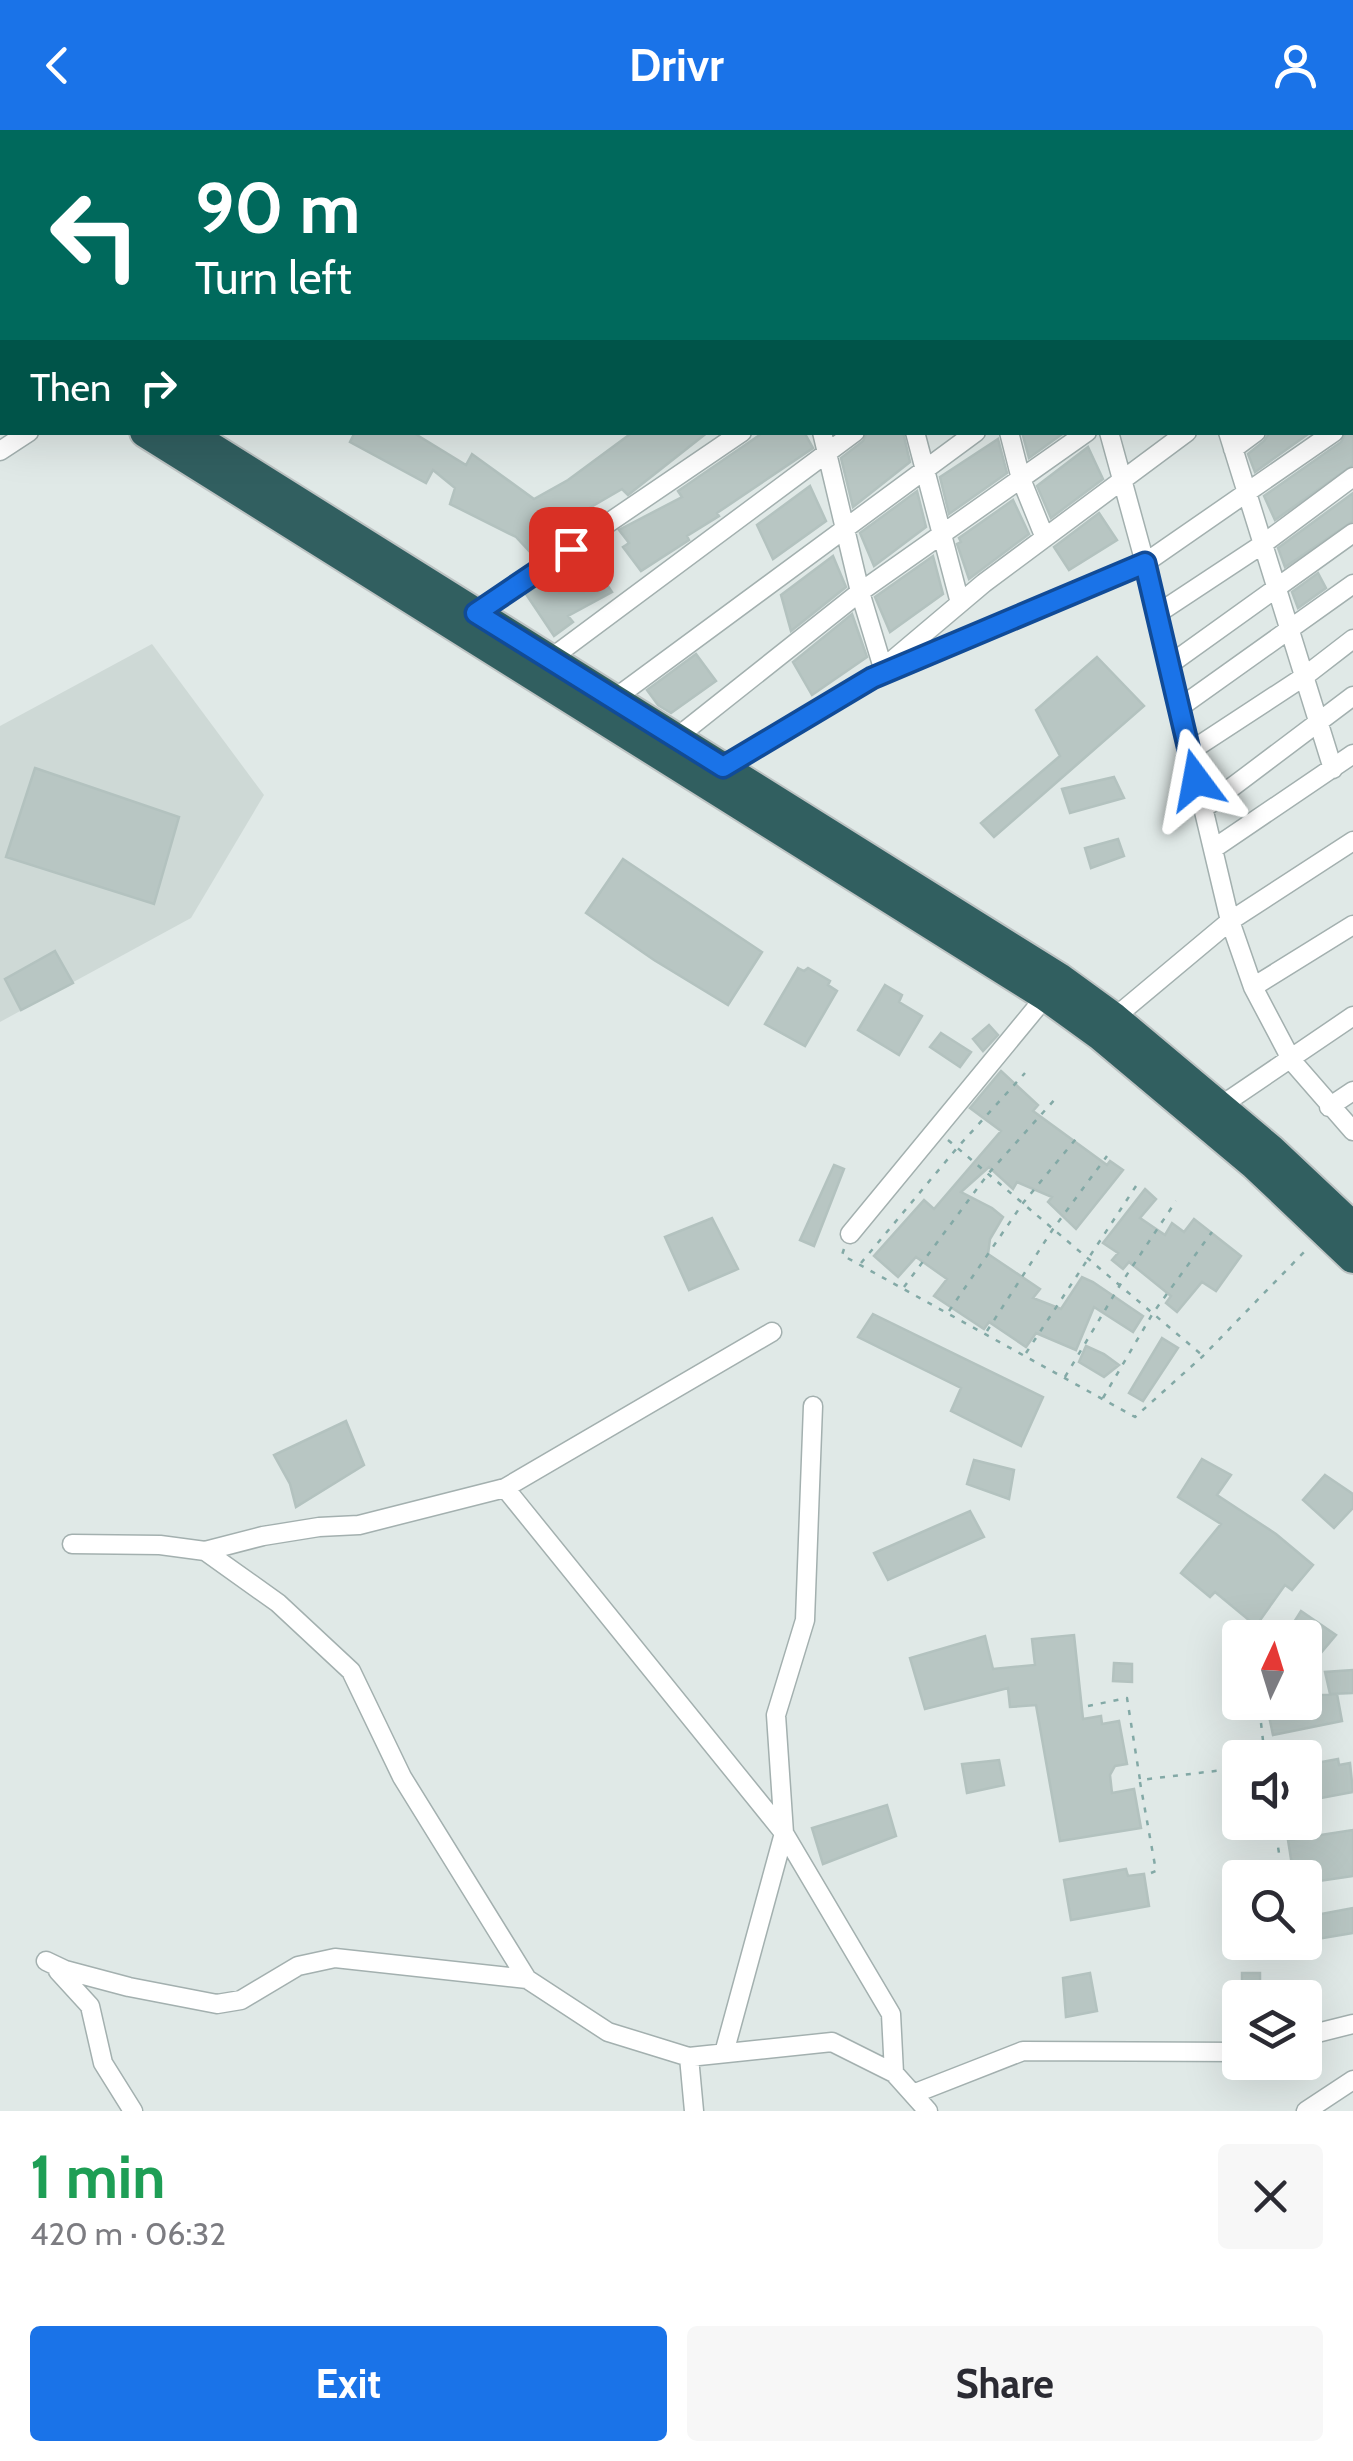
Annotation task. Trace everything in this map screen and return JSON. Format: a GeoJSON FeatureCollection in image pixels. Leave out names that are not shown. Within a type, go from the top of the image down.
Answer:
{"type":"FeatureCollection","features":[{"type":"Feature","properties":{"kind":"highway"},"geometry":{"type":"LineString","coordinates":[[150,435],[1046,996],[1339,1228]]}},
{"type":"Feature","properties":{"kind":"highway"},"geometry":{"type":"LineString","coordinates":[[191,435],[1030,959],[1114,1018],[1220,1107],[1339,1228],[1353,1258]]}},
{"type":"Feature","properties":{"kind":"street"},"geometry":{"type":"LineString","coordinates":[[0,451],[24,435]]}},
{"type":"Feature","properties":{"kind":"street"},"geometry":{"type":"LineString","coordinates":[[476,613],[738,435]]}},
{"type":"Feature","properties":{"kind":"street"},"geometry":{"type":"LineString","coordinates":[[823,435],[878,673]]}},
{"type":"Feature","properties":{"kind":"street"},"geometry":{"type":"LineString","coordinates":[[550,659],[851,435]]}},
{"type":"Feature","properties":{"kind":"street"},"geometry":{"type":"LineString","coordinates":[[916,435],[960,604]]}},
{"type":"Feature","properties":{"kind":"street"},"geometry":{"type":"LineString","coordinates":[[614,699],[972,435]]}},
{"type":"Feature","properties":{"kind":"street"},"geometry":{"type":"LineString","coordinates":[[1010,435],[1021,479],[1045,538]]}},
{"type":"Feature","properties":{"kind":"street"},"geometry":{"type":"LineString","coordinates":[[676,738],[860,592],[1083,435]]}},
{"type":"Feature","properties":{"kind":"street"},"geometry":{"type":"LineString","coordinates":[[1109,435],[1145,563],[1230,922],[1253,987],[1292,1060],[1353,1132]]}},
{"type":"Feature","properties":{"kind":"street"},"geometry":{"type":"LineString","coordinates":[[878,673],[960,604],[1183,435]]}},
{"type":"Feature","properties":{"kind":"street"},"geometry":{"type":"LineString","coordinates":[[723,767],[878,673],[1145,563],[1330,435]]}},
{"type":"Feature","properties":{"kind":"street"},"geometry":{"type":"LineString","coordinates":[[1230,441],[1333,769]]}},
{"type":"Feature","properties":{"kind":"street"},"geometry":{"type":"LineString","coordinates":[[1157,614],[1263,544],[1353,477]]}},
{"type":"Feature","properties":{"kind":"street"},"geometry":{"type":"LineString","coordinates":[[1169,665],[1353,532]]}},
{"type":"Feature","properties":{"kind":"street"},"geometry":{"type":"LineString","coordinates":[[1179,708],[1353,584]]}},
{"type":"Feature","properties":{"kind":"street"},"geometry":{"type":"LineString","coordinates":[[1190,752],[1305,676],[1353,639]]}},
{"type":"Feature","properties":{"kind":"street"},"geometry":{"type":"LineString","coordinates":[[1203,809],[1353,696]]}},
{"type":"Feature","properties":{"kind":"street"},"geometry":{"type":"LineString","coordinates":[[1213,849],[1353,754]]}},
{"type":"Feature","properties":{"kind":"street"},"geometry":{"type":"LineString","coordinates":[[1114,1018],[1230,922],[1353,841]]}},
{"type":"Feature","properties":{"kind":"street"},"geometry":{"type":"LineString","coordinates":[[1253,987],[1353,925]]}},
{"type":"Feature","properties":{"kind":"street"},"geometry":{"type":"LineString","coordinates":[[850,1234],[1046,996]]}},
{"type":"Feature","properties":{"kind":"street"},"geometry":{"type":"LineString","coordinates":[[1220,1107],[1353,1016]]}},
{"type":"Feature","properties":{"kind":"street"},"geometry":{"type":"LineString","coordinates":[[1329,1107],[1353,1091]]}},
{"type":"Feature","properties":{"kind":"street"},"geometry":{"type":"LineString","coordinates":[[72,1544],[206,1551],[263,1536],[359,1525],[504,1488],[772,1332]]}},
{"type":"Feature","properties":{"kind":"street"},"geometry":{"type":"LineString","coordinates":[[724,2053],[784,1833],[776,1715],[806,1620],[813,1406]]}},
{"type":"Feature","properties":{"kind":"street"},"geometry":{"type":"LineString","coordinates":[[504,1488],[784,1833],[891,2014],[894,2073]]}},
{"type":"Feature","properties":{"kind":"street"},"geometry":{"type":"LineString","coordinates":[[206,1551],[278,1603],[351,1671],[402,1778],[527,1979],[608,2032],[688,2057],[832,2042],[894,2073],[928,2111]]}},
{"type":"Feature","properties":{"kind":"street"},"geometry":{"type":"LineString","coordinates":[[133,2111],[103,2063],[90,2006],[70,1981],[46,1961],[97,1979],[217,2004],[241,2000],[298,1966],[335,1958],[527,1979]]}},
{"type":"Feature","properties":{"kind":"street"},"geometry":{"type":"LineString","coordinates":[[1322,2032],[1353,2024]]}},
{"type":"Feature","properties":{"kind":"street"},"geometry":{"type":"LineString","coordinates":[[913,2094],[1023,2052],[1222,2052]]}},
{"type":"Feature","properties":{"kind":"street"},"geometry":{"type":"LineString","coordinates":[[688,2057],[694,2111]]}},
{"type":"Feature","properties":{"kind":"street"},"geometry":{"type":"LineString","coordinates":[[1306,2111],[1353,2080]]}},
{"type":"Feature","properties":{"kind":"path"},"geometry":{"type":"LineString","coordinates":[[860,1264],[1025,1073]]}},
{"type":"Feature","properties":{"kind":"path"},"geometry":{"type":"LineString","coordinates":[[903,1288],[988,1174],[1056,1098]]}},
{"type":"Feature","properties":{"kind":"path"},"geometry":{"type":"LineString","coordinates":[[936,1130],[1204,1356]]}},
{"type":"Feature","properties":{"kind":"path"},"geometry":{"type":"LineString","coordinates":[[948,1312],[1023,1203],[1080,1134]]}},
{"type":"Feature","properties":{"kind":"path"},"geometry":{"type":"LineString","coordinates":[[986,1333],[1107,1156]]}},
{"type":"Feature","properties":{"kind":"path"},"geometry":{"type":"LineString","coordinates":[[1024,1355],[1138,1183]]}},
{"type":"Feature","properties":{"kind":"path"},"geometry":{"type":"LineString","coordinates":[[1064,1378],[1176,1201]]}},
{"type":"Feature","properties":{"kind":"path"},"geometry":{"type":"LineString","coordinates":[[850,1234],[842,1255],[1135,1417],[1339,1228]]}},
{"type":"Feature","properties":{"kind":"path"},"geometry":{"type":"LineString","coordinates":[[1102,1400],[1153,1313],[1212,1232]]}},
{"type":"Feature","properties":{"kind":"path"},"geometry":{"type":"LineString","coordinates":[[1088,1706],[1127,1698],[1156,1871],[1151,1873]]}},
{"type":"Feature","properties":{"kind":"path"},"geometry":{"type":"LineString","coordinates":[[1261,1723],[1263,1740]]}},
{"type":"Feature","properties":{"kind":"path"},"geometry":{"type":"LineString","coordinates":[[1140,1780],[1222,1770]]}},
{"type":"Feature","properties":{"kind":"shaded area"},"geometry":{"type":"Polygon","coordinates":[[[152,644],[264,795],[191,918],[0,1022],[0,726],[152,644]]]}},
{"type":"Feature","properties":{"kind":"building"},"geometry":{"type":"Polygon","coordinates":[[[354,435],[417,435],[466,465],[472,454],[534,499],[568,480],[629,435],[704,435],[628,495],[622,489],[572,518],[577,528],[530,552],[516,537],[450,504],[455,488],[433,470],[426,483],[350,442],[354,435]]]}},
{"type":"Feature","properties":{"kind":"building"},"geometry":{"type":"Polygon","coordinates":[[[760,435],[806,435],[813,448],[641,571],[623,547],[629,543],[619,530],[682,497],[678,491],[760,435]]]}},
{"type":"Feature","properties":{"kind":"building"},"geometry":{"type":"Polygon","coordinates":[[[866,435],[904,435],[910,462],[853,507],[841,458],[866,435]]]}},
{"type":"Feature","properties":{"kind":"building"},"geometry":{"type":"Polygon","coordinates":[[[1023,435],[1061,435],[1029,458],[1023,435]]]}},
{"type":"Feature","properties":{"kind":"building"},"geometry":{"type":"Polygon","coordinates":[[[1268,435],[1307,435],[1255,472],[1248,454],[1268,435]]]}},
{"type":"Feature","properties":{"kind":"building"},"geometry":{"type":"Polygon","coordinates":[[[1344,435],[1353,435],[1353,465],[1275,520],[1264,496],[1341,442],[1344,435]]]}},
{"type":"Feature","properties":{"kind":"building"},"geometry":{"type":"Polygon","coordinates":[[[998,439],[1007,473],[949,514],[940,477],[998,439]]]}},
{"type":"Feature","properties":{"kind":"building"},"geometry":{"type":"Polygon","coordinates":[[[1088,447],[1103,479],[1051,518],[1037,486],[1088,447]]]}},
{"type":"Feature","properties":{"kind":"building"},"geometry":{"type":"Polygon","coordinates":[[[810,486],[826,521],[773,559],[757,525],[810,486]]]}},
{"type":"Feature","properties":{"kind":"building"},"geometry":{"type":"Polygon","coordinates":[[[917,491],[926,527],[874,566],[860,533],[917,491]]]}},
{"type":"Feature","properties":{"kind":"building"},"geometry":{"type":"Polygon","coordinates":[[[1353,493],[1353,521],[1285,567],[1278,548],[1353,493]]]}},
{"type":"Feature","properties":{"kind":"building"},"geometry":{"type":"Polygon","coordinates":[[[1013,500],[1029,534],[969,579],[957,544],[961,542],[959,538],[1013,500]]]}},
{"type":"Feature","properties":{"kind":"building"},"geometry":{"type":"Polygon","coordinates":[[[1099,513],[1117,540],[1069,570],[1054,547],[1099,513]]]}},
{"type":"Feature","properties":{"kind":"building"},"geometry":{"type":"Polygon","coordinates":[[[586,553],[612,592],[568,616],[573,622],[554,636],[526,594],[586,553]]]}},
{"type":"Feature","properties":{"kind":"building"},"geometry":{"type":"Polygon","coordinates":[[[833,556],[846,587],[791,631],[781,595],[833,556]]]}},
{"type":"Feature","properties":{"kind":"building"},"geometry":{"type":"Polygon","coordinates":[[[933,556],[943,594],[890,632],[875,597],[933,556]]]}},
{"type":"Feature","properties":{"kind":"building"},"geometry":{"type":"Polygon","coordinates":[[[1318,573],[1326,588],[1298,608],[1292,592],[1318,573]]]}},
{"type":"Feature","properties":{"kind":"building"},"geometry":{"type":"Polygon","coordinates":[[[852,614],[867,657],[812,695],[793,662],[852,614]]]}},
{"type":"Feature","properties":{"kind":"building"},"geometry":{"type":"Polygon","coordinates":[[[696,654],[716,681],[671,713],[658,705],[647,690],[696,654]]]}},
{"type":"Feature","properties":{"kind":"building"},"geometry":{"type":"Polygon","coordinates":[[[1097,657],[1144,706],[994,837],[981,823],[1060,756],[1036,710],[1097,657]]]}},
{"type":"Feature","properties":{"kind":"building"},"geometry":{"type":"Polygon","coordinates":[[[35,768],[179,817],[154,904],[6,857],[35,768]]]}},
{"type":"Feature","properties":{"kind":"building"},"geometry":{"type":"Polygon","coordinates":[[[1114,777],[1124,798],[1070,813],[1062,789],[1114,777]]]}},
{"type":"Feature","properties":{"kind":"building"},"geometry":{"type":"Polygon","coordinates":[[[1118,839],[1124,856],[1091,868],[1085,848],[1118,839]]]}},
{"type":"Feature","properties":{"kind":"building"},"geometry":{"type":"Polygon","coordinates":[[[623,859],[762,952],[728,1005],[586,913],[623,859]]]}},
{"type":"Feature","properties":{"kind":"building"},"geometry":{"type":"Polygon","coordinates":[[[55,951],[73,983],[21,1010],[5,979],[55,951]]]}},
{"type":"Feature","properties":{"kind":"building"},"geometry":{"type":"Polygon","coordinates":[[[798,968],[808,968],[830,981],[828,985],[837,991],[805,1046],[765,1024],[798,968]]]}},
{"type":"Feature","properties":{"kind":"building"},"geometry":{"type":"Polygon","coordinates":[[[885,985],[902,995],[899,1002],[922,1016],[899,1055],[858,1030],[885,985]]]}},
{"type":"Feature","properties":{"kind":"building"},"geometry":{"type":"Polygon","coordinates":[[[989,1025],[998,1035],[983,1051],[973,1039],[989,1025]]]}},
{"type":"Feature","properties":{"kind":"building"},"geometry":{"type":"Polygon","coordinates":[[[941,1033],[971,1052],[960,1067],[930,1047],[941,1033]]]}},
{"type":"Feature","properties":{"kind":"building"},"geometry":{"type":"Polygon","coordinates":[[[1001,1071],[1038,1105],[1033,1111],[1107,1165],[1110,1161],[1123,1170],[1076,1229],[1048,1202],[1052,1197],[1017,1182],[1013,1189],[989,1167],[961,1192],[1003,1217],[990,1239],[988,1254],[1040,1289],[1033,1298],[1061,1309],[1082,1277],[1093,1282],[1143,1316],[1133,1332],[1094,1307],[1076,1350],[1036,1333],[1026,1347],[989,1322],[984,1329],[934,1296],[947,1279],[916,1257],[898,1277],[874,1256],[924,1200],[934,1209],[1001,1131],[970,1108],[1001,1071]]]}},
{"type":"Feature","properties":{"kind":"building"},"geometry":{"type":"Polygon","coordinates":[[[834,1165],[844,1169],[814,1246],[800,1240],[834,1165]]]}},
{"type":"Feature","properties":{"kind":"building"},"geometry":{"type":"Polygon","coordinates":[[[1145,1189],[1156,1199],[1140,1218],[1165,1235],[1172,1223],[1184,1232],[1194,1219],[1241,1256],[1216,1291],[1202,1282],[1177,1312],[1166,1303],[1171,1296],[1129,1262],[1123,1269],[1112,1260],[1118,1253],[1103,1243],[1145,1189]]]}},
{"type":"Feature","properties":{"kind":"building"},"geometry":{"type":"Polygon","coordinates":[[[712,1218],[738,1269],[689,1290],[665,1237],[712,1218]]]}},
{"type":"Feature","properties":{"kind":"building"},"geometry":{"type":"Polygon","coordinates":[[[873,1314],[1043,1397],[1021,1446],[951,1411],[961,1388],[858,1337],[873,1314]]]}},
{"type":"Feature","properties":{"kind":"building"},"geometry":{"type":"Polygon","coordinates":[[[1162,1338],[1178,1348],[1143,1401],[1129,1393],[1162,1338]]]}},
{"type":"Feature","properties":{"kind":"building"},"geometry":{"type":"Polygon","coordinates":[[[1086,1346],[1119,1365],[1104,1377],[1079,1362],[1086,1346]]]}},
{"type":"Feature","properties":{"kind":"building"},"geometry":{"type":"Polygon","coordinates":[[[346,1421],[364,1465],[296,1507],[290,1484],[274,1455],[346,1421]]]}},
{"type":"Feature","properties":{"kind":"building"},"geometry":{"type":"Polygon","coordinates":[[[1202,1459],[1231,1475],[1217,1495],[1276,1534],[1313,1565],[1292,1590],[1285,1585],[1260,1620],[1249,1620],[1215,1592],[1210,1597],[1181,1573],[1221,1524],[1178,1497],[1202,1459]]]}},
{"type":"Feature","properties":{"kind":"building"},"geometry":{"type":"Polygon","coordinates":[[[974,1460],[1014,1470],[1009,1499],[967,1484],[974,1460]]]}},
{"type":"Feature","properties":{"kind":"building"},"geometry":{"type":"Polygon","coordinates":[[[1325,1475],[1353,1494],[1353,1508],[1334,1528],[1303,1500],[1325,1475]]]}},
{"type":"Feature","properties":{"kind":"building"},"geometry":{"type":"Polygon","coordinates":[[[970,1511],[984,1537],[888,1580],[874,1553],[970,1511]]]}},
{"type":"Feature","properties":{"kind":"building"},"geometry":{"type":"Polygon","coordinates":[[[1301,1611],[1314,1620],[1295,1620],[1301,1611]]]}},
{"type":"Feature","properties":{"kind":"building"},"geometry":{"type":"Polygon","coordinates":[[[1322,1625],[1336,1635],[1322,1652],[1322,1625]]]}},
{"type":"Feature","properties":{"kind":"building"},"geometry":{"type":"Polygon","coordinates":[[[1074,1635],[1083,1719],[1101,1716],[1102,1724],[1119,1721],[1127,1764],[1115,1766],[1110,1775],[1112,1793],[1134,1789],[1141,1828],[1060,1841],[1036,1705],[1010,1707],[1008,1688],[925,1709],[910,1658],[985,1636],[993,1669],[1035,1665],[1032,1639],[1074,1635]]]}},
{"type":"Feature","properties":{"kind":"building"},"geometry":{"type":"Polygon","coordinates":[[[1114,1663],[1132,1664],[1132,1682],[1113,1681],[1114,1663]]]}},
{"type":"Feature","properties":{"kind":"building"},"geometry":{"type":"Polygon","coordinates":[[[1353,1670],[1353,1693],[1330,1694],[1325,1672],[1353,1670]]]}},
{"type":"Feature","properties":{"kind":"building"},"geometry":{"type":"Polygon","coordinates":[[[1337,1694],[1342,1721],[1273,1735],[1270,1720],[1322,1720],[1322,1695],[1337,1694]]]}},
{"type":"Feature","properties":{"kind":"building"},"geometry":{"type":"Polygon","coordinates":[[[1338,1759],[1339,1765],[1350,1763],[1353,1792],[1322,1798],[1322,1762],[1338,1759]]]}},
{"type":"Feature","properties":{"kind":"building"},"geometry":{"type":"Polygon","coordinates":[[[999,1760],[1004,1785],[967,1793],[962,1764],[999,1760]]]}},
{"type":"Feature","properties":{"kind":"building"},"geometry":{"type":"Polygon","coordinates":[[[887,1805],[896,1836],[823,1864],[812,1828],[887,1805]]]}},
{"type":"Feature","properties":{"kind":"building"},"geometry":{"type":"Polygon","coordinates":[[[1353,1830],[1353,1876],[1322,1881],[1322,1860],[1291,1860],[1288,1840],[1322,1840],[1322,1835],[1353,1830]]]}},
{"type":"Feature","properties":{"kind":"building"},"geometry":{"type":"Polygon","coordinates":[[[1126,1869],[1128,1876],[1144,1874],[1149,1906],[1071,1920],[1064,1880],[1126,1869]]]}},
{"type":"Feature","properties":{"kind":"building"},"geometry":{"type":"Polygon","coordinates":[[[1353,1908],[1353,1933],[1322,1938],[1322,1914],[1353,1908]]]}},
{"type":"Feature","properties":{"kind":"building"},"geometry":{"type":"Polygon","coordinates":[[[1090,1973],[1097,2011],[1066,2017],[1063,1978],[1090,1973]]]}},
{"type":"Feature","properties":{"kind":"building"},"geometry":{"type":"Polygon","coordinates":[[[1242,1973],[1260,1973],[1260,1980],[1242,1980],[1242,1973]]]}},
{"type":"Feature","properties":{"kind":"route"},"geometry":{"type":"LineString","coordinates":[[571,549],[476,613],[723,767],[872,678],[1145,563],[1196,780]]}}]}
